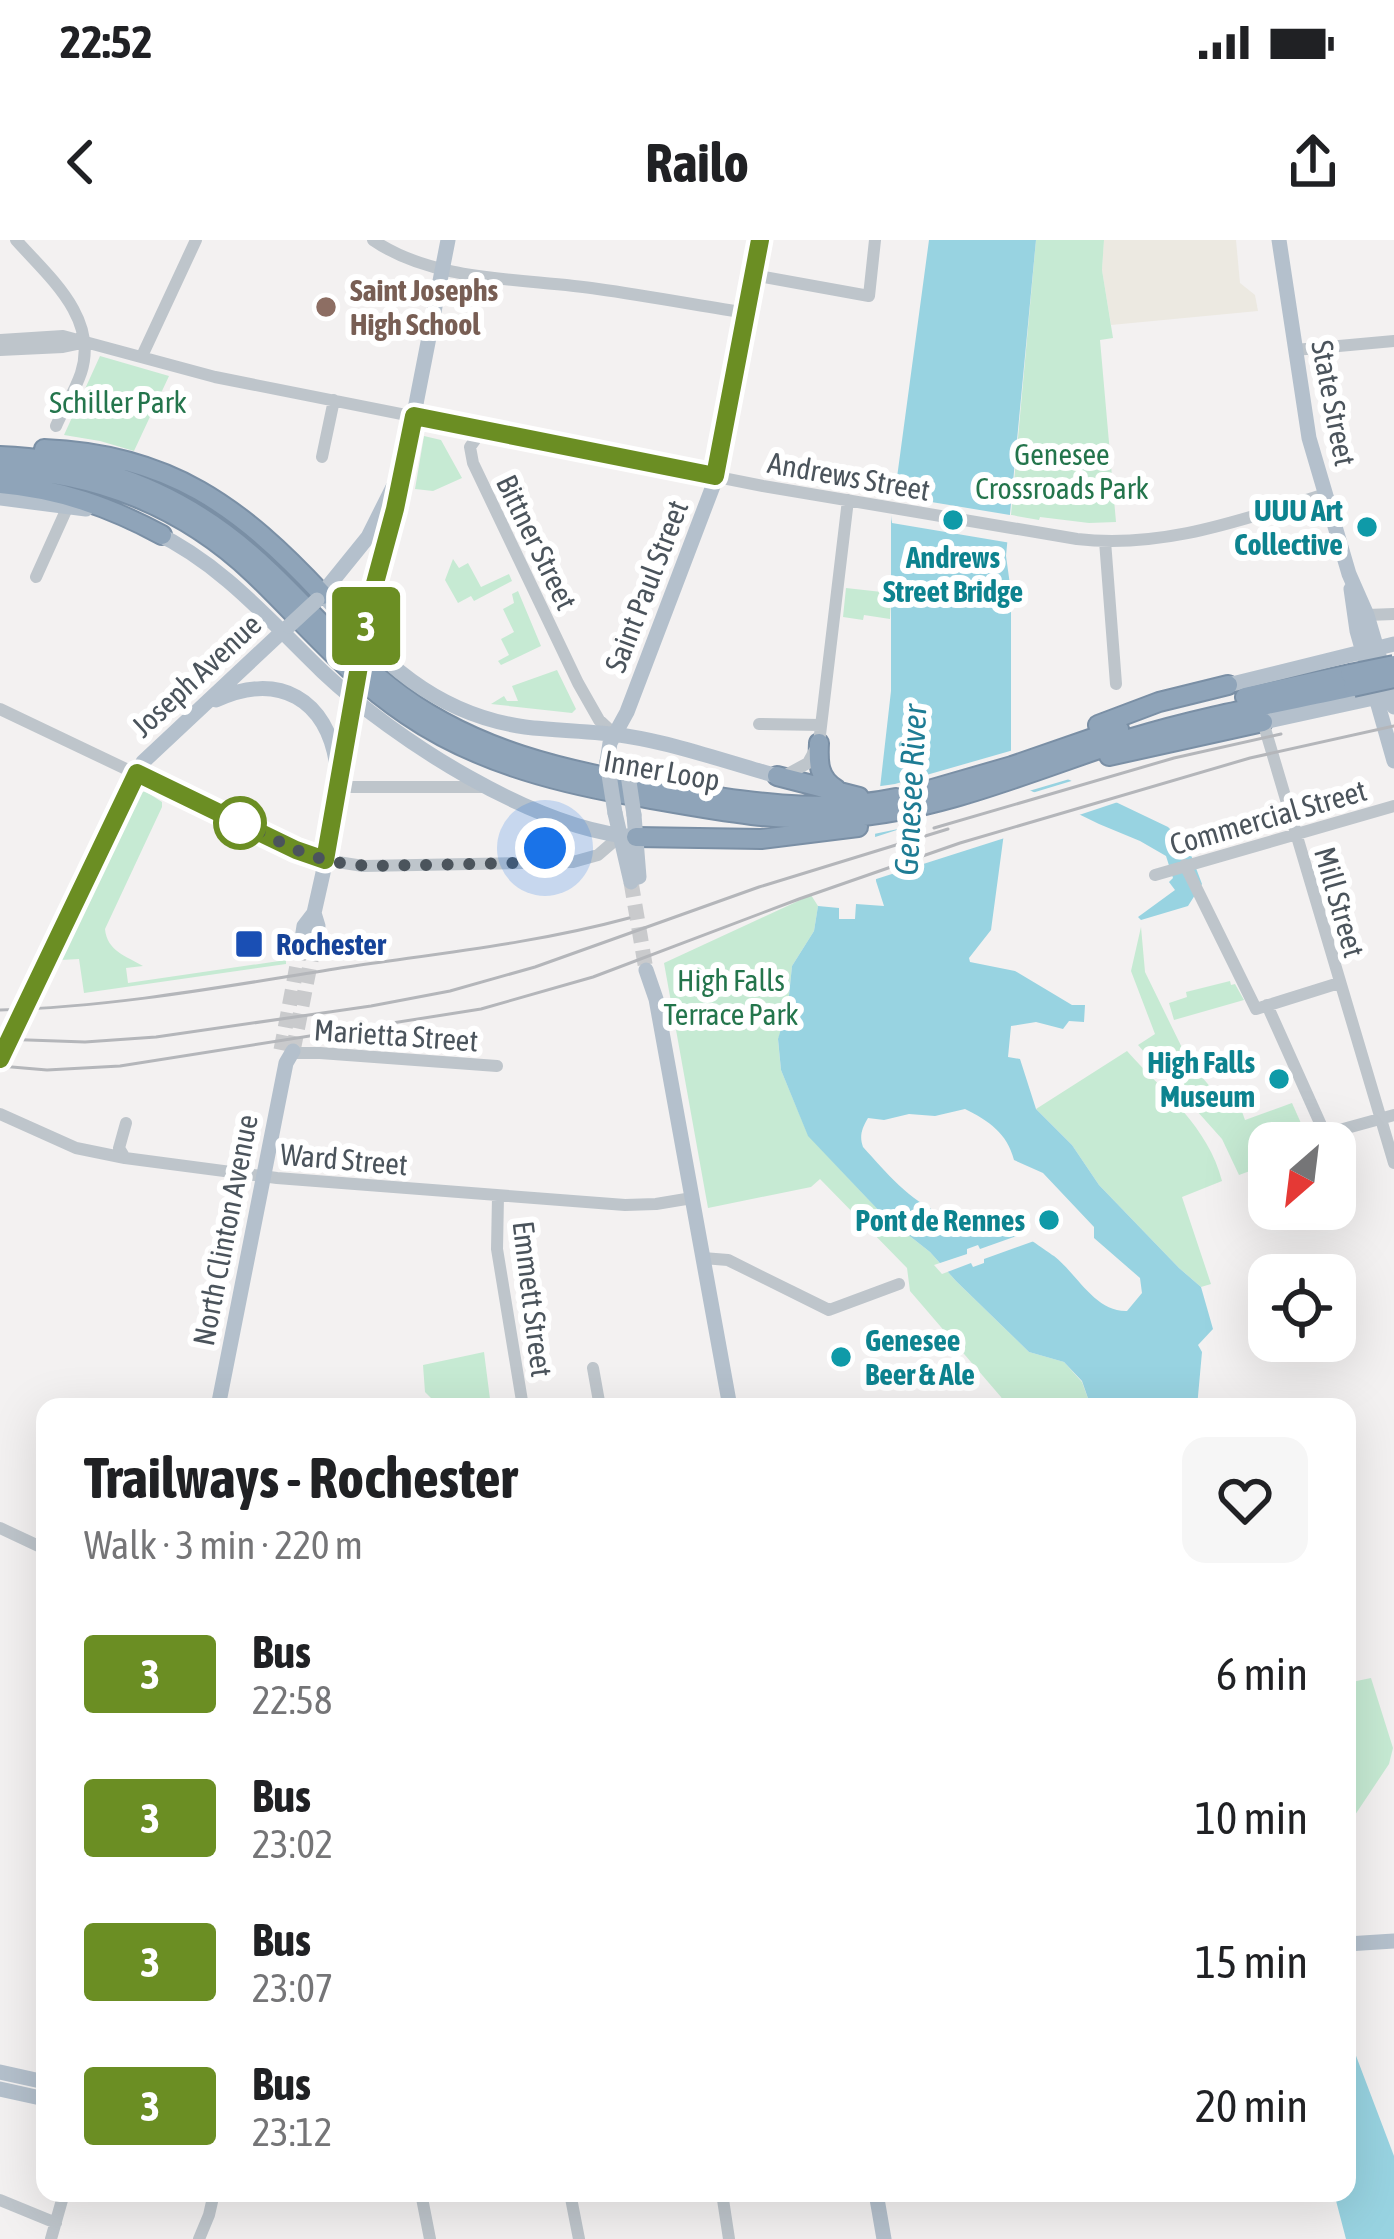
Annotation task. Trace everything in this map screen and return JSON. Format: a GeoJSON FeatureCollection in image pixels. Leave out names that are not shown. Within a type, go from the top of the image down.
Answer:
{"type":"FeatureCollection","features":[{"type":"Feature","properties":{"kind":"highway"},"geometry":{"type":"LineString","coordinates":[[0,453],[89,452],[173,476],[242,517],[272,542],[320,598]]}},
{"type":"Feature","properties":{"kind":"highway","name":"Inner Loop"},"geometry":{"type":"LineString","coordinates":[[0,453],[102,471],[185,506],[244,548],[388,686],[447,725],[496,748],[596,776],[721,798],[873,810],[912,795],[1043,762]]}},
{"type":"Feature","properties":{"kind":"highway","name":"Inner Loop"},"geometry":{"type":"LineString","coordinates":[[0,469],[98,483],[180,517],[238,559],[382,697],[442,737],[492,760],[579,785],[721,811],[811,819],[951,797],[1147,721],[1351,681],[1394,665]]}},
{"type":"Feature","properties":{"kind":"highway"},"geometry":{"type":"LineString","coordinates":[[0,484],[82,499],[162,535]]}},
{"type":"Feature","properties":{"kind":"highway","name":"Inner Loop"},"geometry":{"type":"LineString","coordinates":[[1351,681],[1390,694]]}},
{"type":"Feature","properties":{"kind":"highway"},"geometry":{"type":"LineString","coordinates":[[1043,762],[1130,712],[1228,685]]}},
{"type":"Feature","properties":{"kind":"highway"},"geometry":{"type":"LineString","coordinates":[[1043,762],[1130,752],[1263,722]]}},
{"type":"Feature","properties":{"kind":"highway"},"geometry":{"type":"LineString","coordinates":[[820,734],[818,761],[823,778],[873,810]]}},
{"type":"Feature","properties":{"kind":"highway"},"geometry":{"type":"LineString","coordinates":[[777,776],[851,795]]}},
{"type":"Feature","properties":{"kind":"highway"},"geometry":{"type":"LineString","coordinates":[[628,836],[788,837],[873,810]]}},
{"type":"Feature","properties":{"kind":"main road"},"geometry":{"type":"LineString","coordinates":[[308,939],[304,926],[314,913],[371,598],[409,445],[448,240]]}},
{"type":"Feature","properties":{"kind":"main road","name":"Saint Paul Street"},"geometry":{"type":"LineString","coordinates":[[635,881],[628,836],[615,813],[607,762],[715,476],[760,240]]}},
{"type":"Feature","properties":{"kind":"main road","name":"State Street"},"geometry":{"type":"LineString","coordinates":[[1279,240],[1307,430],[1349,574],[1378,648],[1390,694],[1394,761]]}},
{"type":"Feature","properties":{"kind":"main road","name":"Joseph Avenue"},"geometry":{"type":"LineString","coordinates":[[46,964],[148,756],[320,598],[382,514],[409,445]]}},
{"type":"Feature","properties":{"kind":"main road"},"geometry":{"type":"LineString","coordinates":[[0,498],[112,515],[162,535],[224,576],[417,746],[536,809],[581,828],[628,836]]}},
{"type":"Feature","properties":{"kind":"main road","name":"State Street"},"geometry":{"type":"LineString","coordinates":[[1349,574],[1354,616],[1378,648]]}},
{"type":"Feature","properties":{"kind":"main road"},"geometry":{"type":"LineString","coordinates":[[320,598],[363,645],[410,681],[472,713],[522,726],[614,734],[777,776]]}},
{"type":"Feature","properties":{"kind":"main road"},"geometry":{"type":"LineString","coordinates":[[1228,685],[1378,648]]}},
{"type":"Feature","properties":{"kind":"main road"},"geometry":{"type":"LineString","coordinates":[[196,712],[247,688],[272,688],[296,696],[326,728],[338,788]]}},
{"type":"Feature","properties":{"kind":"main road"},"geometry":{"type":"LineString","coordinates":[[1263,722],[1390,694]]}},
{"type":"Feature","properties":{"kind":"main road","name":"Saint Paul Street"},"geometry":{"type":"LineString","coordinates":[[614,734],[627,768],[634,815],[628,836]]}},
{"type":"Feature","properties":{"kind":"main road"},"geometry":{"type":"LineString","coordinates":[[650,968],[728,1398]]}},
{"type":"Feature","properties":{"kind":"main road","name":"North Clinton Avenue"},"geometry":{"type":"LineString","coordinates":[[220,1398],[288,1054]]}},
{"type":"Feature","properties":{"kind":"main road"},"geometry":{"type":"LineString","coordinates":[[1356,1943],[1394,1941]]}},
{"type":"Feature","properties":{"kind":"main road"},"geometry":{"type":"LineString","coordinates":[[0,2072],[36,2080]]}},
{"type":"Feature","properties":{"kind":"main road"},"geometry":{"type":"LineString","coordinates":[[0,2090],[36,2097]]}},
{"type":"Feature","properties":{"kind":"main road"},"geometry":{"type":"LineString","coordinates":[[878,2202],[884,2239]]}},
{"type":"Feature","properties":{"kind":"street"},"geometry":{"type":"LineString","coordinates":[[16,240],[76,310],[83,328],[80,374],[56,426]]}},
{"type":"Feature","properties":{"kind":"street"},"geometry":{"type":"LineString","coordinates":[[142,356],[196,240]]}},
{"type":"Feature","properties":{"kind":"street"},"geometry":{"type":"LineString","coordinates":[[373,240],[410,261],[442,268],[746,313]]}},
{"type":"Feature","properties":{"kind":"street"},"geometry":{"type":"LineString","coordinates":[[753,275],[869,296],[875,240]]}},
{"type":"Feature","properties":{"kind":"street","name":"Andrews Street"},"geometry":{"type":"LineString","coordinates":[[0,340],[63,336],[215,377],[715,476],[1013,530],[1105,541],[1197,533],[1326,494]]}},
{"type":"Feature","properties":{"kind":"street"},"geometry":{"type":"LineString","coordinates":[[1295,350],[1394,341]]}},
{"type":"Feature","properties":{"kind":"street","name":"Andrews Street"},"geometry":{"type":"LineString","coordinates":[[0,350],[83,343]]}},
{"type":"Feature","properties":{"kind":"street"},"geometry":{"type":"LineString","coordinates":[[322,457],[334,400]]}},
{"type":"Feature","properties":{"kind":"street","name":"Bittner Street"},"geometry":{"type":"LineString","coordinates":[[482,430],[470,454],[578,683],[599,720],[614,734]]}},
{"type":"Feature","properties":{"kind":"street"},"geometry":{"type":"LineString","coordinates":[[777,776],[804,767],[820,734],[848,500]]}},
{"type":"Feature","properties":{"kind":"street"},"geometry":{"type":"LineString","coordinates":[[36,577],[68,506]]}},
{"type":"Feature","properties":{"kind":"street"},"geometry":{"type":"LineString","coordinates":[[1105,541],[1115,684]]}},
{"type":"Feature","properties":{"kind":"street"},"geometry":{"type":"LineString","coordinates":[[1366,615],[1394,614]]}},
{"type":"Feature","properties":{"kind":"street"},"geometry":{"type":"LineString","coordinates":[[0,709],[325,860],[373,866],[583,861],[628,836]]}},
{"type":"Feature","properties":{"kind":"street","name":"Mill Street"},"geometry":{"type":"LineString","coordinates":[[1263,722],[1340,983],[1387,1117],[1394,1163]]}},
{"type":"Feature","properties":{"kind":"street"},"geometry":{"type":"LineString","coordinates":[[759,724],[820,734]]}},
{"type":"Feature","properties":{"kind":"street"},"geometry":{"type":"LineString","coordinates":[[338,788],[491,788]]}},
{"type":"Feature","properties":{"kind":"street","name":"Commercial Street"},"geometry":{"type":"LineString","coordinates":[[1161,872],[1394,806]]}},
{"type":"Feature","properties":{"kind":"street"},"geometry":{"type":"LineString","coordinates":[[517,863],[537,855],[548,842],[548,823],[536,809]]}},
{"type":"Feature","properties":{"kind":"street"},"geometry":{"type":"LineString","coordinates":[[1192,862],[1200,897],[1325,1134],[1387,1117]]}},
{"type":"Feature","properties":{"kind":"street"},"geometry":{"type":"LineString","coordinates":[[1261,1007],[1340,983]]}},
{"type":"Feature","properties":{"kind":"street","name":"Marietta Street"},"geometry":{"type":"LineString","coordinates":[[288,1054],[497,1066]]}},
{"type":"Feature","properties":{"kind":"street","name":"Ward Street"},"geometry":{"type":"LineString","coordinates":[[0,1114],[76,1148],[263,1176],[636,1205],[692,1198]]}},
{"type":"Feature","properties":{"kind":"street"},"geometry":{"type":"LineString","coordinates":[[125,1157],[119,1148],[126,1123]]}},
{"type":"Feature","properties":{"kind":"street","name":"Emmett Street"},"geometry":{"type":"LineString","coordinates":[[498,1196],[497,1249],[522,1398]]}},
{"type":"Feature","properties":{"kind":"street"},"geometry":{"type":"LineString","coordinates":[[703,1258],[728,1260],[829,1310],[899,1284]]}},
{"type":"Feature","properties":{"kind":"street"},"geometry":{"type":"LineString","coordinates":[[593,1368],[598,1398]]}},
{"type":"Feature","properties":{"kind":"street"},"geometry":{"type":"LineString","coordinates":[[0,1528],[36,1545]]}},
{"type":"Feature","properties":{"kind":"street"},"geometry":{"type":"LineString","coordinates":[[0,2200],[56,2223]]}},
{"type":"Feature","properties":{"kind":"street"},"geometry":{"type":"LineString","coordinates":[[51,2239],[62,2202]]}},
{"type":"Feature","properties":{"kind":"street"},"geometry":{"type":"LineString","coordinates":[[199,2239],[212,2202]]}},
{"type":"Feature","properties":{"kind":"street"},"geometry":{"type":"LineString","coordinates":[[424,2202],[430,2239]]}},
{"type":"Feature","properties":{"kind":"street"},"geometry":{"type":"LineString","coordinates":[[573,2202],[579,2239]]}},
{"type":"Feature","properties":{"kind":"street"},"geometry":{"type":"LineString","coordinates":[[723,2202],[729,2239]]}},
{"type":"Feature","properties":{"kind":"shaded area"},"geometry":{"type":"Polygon","coordinates":[[[1104,240],[1236,240],[1240,283],[1255,295],[1258,311],[1111,325],[1102,270],[1104,240]]]}},
{"type":"Feature","properties":{"kind":"green space","name":"Genesee Crossroads Park"},"geometry":{"type":"Polygon","coordinates":[[[1036,240],[1104,240],[1102,270],[1113,338],[1100,340],[1116,522],[1011,515],[1036,240]]]}},
{"type":"Feature","properties":{"kind":"green space","name":"Schiller Park"},"geometry":{"type":"Polygon","coordinates":[[[100,356],[169,376],[134,451],[64,435],[100,356]]]}},
{"type":"Feature","properties":{"kind":"green space"},"geometry":{"type":"Polygon","coordinates":[[[424,436],[441,440],[462,478],[433,491],[415,489],[424,436]]]}},
{"type":"Feature","properties":{"kind":"green space"},"geometry":{"type":"Polygon","coordinates":[[[453,559],[459,568],[468,563],[481,587],[509,574],[512,581],[474,601],[471,596],[458,603],[445,580],[453,559]]]}},
{"type":"Feature","properties":{"kind":"green space"},"geometry":{"type":"Polygon","coordinates":[[[846,588],[891,593],[890,619],[843,617],[846,588]]]}},
{"type":"Feature","properties":{"kind":"green space"},"geometry":{"type":"Polygon","coordinates":[[[518,591],[541,646],[501,665],[498,661],[509,655],[501,639],[514,632],[503,609],[514,603],[512,594],[518,591]]]}},
{"type":"Feature","properties":{"kind":"green space"},"geometry":{"type":"Polygon","coordinates":[[[557,670],[576,709],[572,713],[491,704],[504,696],[507,701],[518,701],[512,686],[557,670]]]}},
{"type":"Feature","properties":{"kind":"green space"},"geometry":{"type":"Polygon","coordinates":[[[145,791],[162,802],[162,807],[105,929],[113,948],[143,966],[126,968],[128,983],[286,960],[286,964],[84,993],[79,959],[61,960],[145,791]]]}},
{"type":"Feature","properties":{"kind":"green space","name":"High Falls Terrace Park"},"geometry":{"type":"Polygon","coordinates":[[[811,895],[818,906],[814,931],[792,966],[778,1040],[781,1070],[808,1135],[883,1215],[930,1252],[1029,1352],[1064,1362],[1082,1382],[1088,1398],[1002,1398],[910,1291],[907,1268],[820,1179],[811,1187],[708,1208],[664,963],[811,895]]]}},
{"type":"Feature","properties":{"kind":"green space"},"geometry":{"type":"Polygon","coordinates":[[[1141,927],[1145,972],[1189,1062],[1213,1090],[1227,1088],[1236,1095],[1245,1120],[1292,1103],[1300,1122],[1248,1122],[1248,1172],[1239,1175],[1222,1139],[1138,1045],[1155,1034],[1131,971],[1141,927]]]}},
{"type":"Feature","properties":{"kind":"green space"},"geometry":{"type":"Polygon","coordinates":[[[1230,981],[1244,1000],[1174,1020],[1169,1003],[1187,997],[1186,992],[1230,981]]]}},
{"type":"Feature","properties":{"kind":"green space"},"geometry":{"type":"Polygon","coordinates":[[[1127,1051],[1183,1111],[1216,1162],[1222,1181],[1182,1197],[1211,1284],[1201,1287],[1179,1268],[1099,1185],[1072,1145],[1036,1109],[1127,1051]]]}},
{"type":"Feature","properties":{"kind":"green space"},"geometry":{"type":"Polygon","coordinates":[[[484,1352],[490,1398],[431,1398],[425,1392],[423,1365],[484,1352]]]}},
{"type":"Feature","properties":{"kind":"green space"},"geometry":{"type":"Polygon","coordinates":[[[1371,1678],[1393,1748],[1389,1764],[1356,1814],[1356,1681],[1371,1678]]]}},
{"type":"Feature","properties":{"kind":"water","name":"Genesee River"},"geometry":{"type":"Polygon","coordinates":[[[929,240],[1036,240],[1006,556],[1011,592],[1011,752],[1168,827],[1188,847],[1202,884],[1188,906],[1141,920],[1138,917],[1175,890],[1169,882],[1173,878],[1166,856],[1011,781],[991,930],[969,958],[1015,971],[1072,1005],[1085,1005],[1084,1022],[1069,1021],[1063,1029],[1036,1022],[1011,1026],[1008,1057],[1020,1059],[1036,1109],[1072,1145],[1099,1185],[1201,1287],[1213,1329],[1198,1345],[1202,1352],[1198,1398],[1088,1398],[1082,1381],[1064,1362],[1029,1352],[930,1252],[883,1215],[808,1136],[781,1070],[778,1039],[792,966],[814,931],[818,906],[839,908],[839,919],[855,919],[856,904],[884,906],[876,881],[875,832],[891,691],[891,522],[929,240]],[[965,1109],[935,1116],[868,1118],[862,1143],[890,1176],[930,1208],[1019,1233],[1054,1256],[1096,1299],[1127,1311],[1142,1293],[1140,1278],[1094,1238],[1094,1227],[1043,1173],[1014,1160],[1002,1135],[965,1109]]]}},
{"type":"Feature","properties":{"kind":"water"},"geometry":{"type":"Polygon","coordinates":[[[1356,2056],[1394,2156],[1394,2239],[1346,2239],[1336,2202],[1356,2202],[1356,2056]]]}},
{"type":"Feature","properties":{"kind":"pier","name":"Andrews Street Bridge"},"geometry":{"type":"Polygon","coordinates":[[[889,495],[1016,516],[1011,543],[892,523],[889,495]]]}},
{"type":"Feature","properties":{"kind":"pier"},"geometry":{"type":"Polygon","coordinates":[[[1017,749],[1073,778],[1022,793],[1016,790],[1011,836],[870,881],[869,839],[903,828],[869,835],[874,787],[1017,749]]]}},
{"type":"Feature","properties":{"kind":"pier"},"geometry":{"type":"Polygon","coordinates":[[[1078,779],[1118,802],[1076,816],[1032,793],[1078,779]]]}},
{"type":"Feature","properties":{"kind":"pier"},"geometry":{"type":"Polygon","coordinates":[[[1028,1232],[1037,1240],[973,1267],[971,1263],[942,1274],[934,1265],[967,1254],[967,1249],[978,1245],[980,1249],[1028,1232]]]}},
{"type":"Feature","properties":{"kind":"tunnel"},"geometry":{"type":"LineString","coordinates":[[631,882],[646,970]]}},
{"type":"Feature","properties":{"kind":"tunnel"},"geometry":{"type":"LineString","coordinates":[[281,1050],[302,939]]}},
{"type":"Feature","properties":{"kind":"tunnel"},"geometry":{"type":"LineString","coordinates":[[293,1051],[315,940]]}},
{"type":"Feature","properties":{"kind":"tunnel"},"geometry":{"type":"LineString","coordinates":[[0,1060],[46,964]]}},
{"type":"Feature","properties":{"kind":"railway"},"geometry":{"type":"LineString","coordinates":[[0,1066],[47,1070],[120,1066],[481,1009],[593,977],[960,843],[1250,758],[1394,726]]}},
{"type":"Feature","properties":{"kind":"railway"},"geometry":{"type":"LineString","coordinates":[[934,828],[1174,758],[1281,734]]}},
{"type":"Feature","properties":{"kind":"railway"},"geometry":{"type":"LineString","coordinates":[[0,1039],[85,1042],[156,1037],[450,991],[948,829]]}},
{"type":"Feature","properties":{"kind":"railway"},"geometry":{"type":"LineString","coordinates":[[0,1010],[174,994],[524,941],[629,918]]}},
{"type":"Feature","properties":{"kind":"bus line","name":"3"},"geometry":{"type":"LineString","coordinates":[[0,1059],[137,773],[325,860],[371,598],[414,416],[715,476],[760,240]]}},
{"type":"Feature","properties":{"kind":"place","name":"Saint Josephs High School"},"geometry":{"type":"Point","coordinates":[326,307]}},
{"type":"Feature","properties":{"kind":"place","name":"Andrews Street Bridge"},"geometry":{"type":"Point","coordinates":[953,520]}},
{"type":"Feature","properties":{"kind":"place","name":"UUU Art Collective"},"geometry":{"type":"Point","coordinates":[1367,527]}},
{"type":"Feature","properties":{"kind":"place","name":"Rochester"},"geometry":{"type":"Point","coordinates":[249,944]}},
{"type":"Feature","properties":{"kind":"place","name":"High Falls Museum"},"geometry":{"type":"Point","coordinates":[1279,1079]}},
{"type":"Feature","properties":{"kind":"place","name":"Pont de Rennes"},"geometry":{"type":"Point","coordinates":[1049,1220]}},
{"type":"Feature","properties":{"kind":"place","name":"Genesee Beer & Ale"},"geometry":{"type":"Point","coordinates":[841,1357]}},
{"type":"Feature","properties":{"kind":"route"},"geometry":{"type":"LineString","coordinates":[[240,823],[310,856],[355,866],[517,863],[545,848]]}}]}
